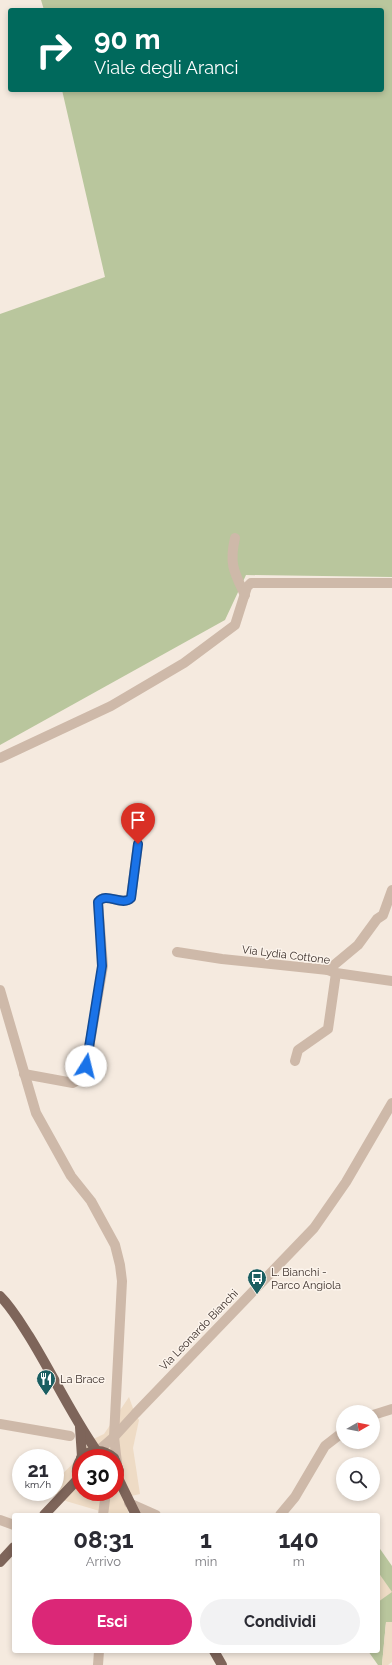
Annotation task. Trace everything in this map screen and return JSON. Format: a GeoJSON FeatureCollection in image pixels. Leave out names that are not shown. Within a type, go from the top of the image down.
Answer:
{"type":"FeatureCollection","features":[{"type":"Feature","properties":{"kind":"main road"},"geometry":{"type":"LineString","coordinates":[[0,1296],[10,1306],[40,1354],[79,1425],[96,1449]]}},
{"type":"Feature","properties":{"kind":"main road"},"geometry":{"type":"LineString","coordinates":[[79,1425],[81,1449]]}},
{"type":"Feature","properties":{"kind":"main road"},"geometry":{"type":"LineString","coordinates":[[46,1513],[72,1489]]}},
{"type":"Feature","properties":{"kind":"main road"},"geometry":{"type":"LineString","coordinates":[[124,1494],[135,1513]]}},
{"type":"Feature","properties":{"kind":"main road"},"geometry":{"type":"LineString","coordinates":[[0,1562],[12,1549]]}},
{"type":"Feature","properties":{"kind":"main road"},"geometry":{"type":"LineString","coordinates":[[215,1653],[222,1665]]}},
{"type":"Feature","properties":{"kind":"street"},"geometry":{"type":"LineString","coordinates":[[235,538],[231,555],[234,574],[245,595]]}},
{"type":"Feature","properties":{"kind":"street"},"geometry":{"type":"LineString","coordinates":[[0,758],[111,706],[184,663],[235,625],[247,587],[251,584],[392,583]]}},
{"type":"Feature","properties":{"kind":"street"},"geometry":{"type":"LineString","coordinates":[[24,1074],[73,1083],[82,1078],[86,1066],[102,966],[98,902],[100,899],[104,898],[124,901],[131,898],[138,844]]}},
{"type":"Feature","properties":{"kind":"street"},"geometry":{"type":"LineString","coordinates":[[295,1061],[298,1050],[328,1029],[332,972],[358,945],[377,919],[382,915],[392,890]]}},
{"type":"Feature","properties":{"kind":"street","name":"Via Lydia Cottone"},"geometry":{"type":"LineString","coordinates":[[177,952],[392,981]]}},
{"type":"Feature","properties":{"kind":"street"},"geometry":{"type":"LineString","coordinates":[[0,990],[36,1113],[71,1176],[91,1201],[115,1245],[120,1264],[122,1281],[115,1449]]}},
{"type":"Feature","properties":{"kind":"street","name":"Via Leonardo Bianchi"},"geometry":{"type":"LineString","coordinates":[[98,1449],[114,1437],[314,1228],[346,1182],[392,1103]]}},
{"type":"Feature","properties":{"kind":"street"},"geometry":{"type":"LineString","coordinates":[[380,1413],[392,1409]]}},
{"type":"Feature","properties":{"kind":"street"},"geometry":{"type":"LineString","coordinates":[[0,1424],[70,1436]]}},
{"type":"Feature","properties":{"kind":"street"},"geometry":{"type":"LineString","coordinates":[[282,1513],[295,1497],[324,1446],[336,1437]]}},
{"type":"Feature","properties":{"kind":"street"},"geometry":{"type":"LineString","coordinates":[[103,1513],[104,1501]]}},
{"type":"Feature","properties":{"kind":"street"},"geometry":{"type":"LineString","coordinates":[[129,1503],[152,1513]]}},
{"type":"Feature","properties":{"kind":"street"},"geometry":{"type":"LineString","coordinates":[[0,1520],[12,1524]]}},
{"type":"Feature","properties":{"kind":"street"},"geometry":{"type":"LineString","coordinates":[[98,1665],[99,1653]]}},
{"type":"Feature","properties":{"kind":"green space"},"geometry":{"type":"Polygon","coordinates":[[[41,0],[392,0],[392,577],[246,575],[225,620],[0,745],[0,314],[105,277],[62,92],[384,92],[384,8],[43,8],[41,0]]]}},
{"type":"Feature","properties":{"kind":"green space"},"geometry":{"type":"Polygon","coordinates":[[[380,1549],[392,1566],[392,1622],[386,1622],[382,1665],[378,1665],[369,1653],[380,1653],[380,1549]]]}},
{"type":"Feature","properties":{"kind":"shaded area"},"geometry":{"type":"Polygon","coordinates":[[[129,1397],[135,1414],[139,1420],[133,1448],[140,1494],[127,1497],[129,1503],[128,1513],[103,1512],[64,1500],[64,1472],[72,1465],[72,1501],[124,1501],[124,1449],[85,1449],[89,1441],[104,1434],[129,1397]]]}},
{"type":"Feature","properties":{"kind":"shaded area"},"geometry":{"type":"Polygon","coordinates":[[[380,1575],[392,1592],[380,1601],[380,1575]]]}},
{"type":"Feature","properties":{"kind":"shaded area"},"geometry":{"type":"Polygon","coordinates":[[[386,1622],[392,1622],[392,1662],[388,1665],[382,1665],[386,1622]]]}},
{"type":"Feature","properties":{"kind":"place","name":"L. Bianchi - Parco Angiola"},"geometry":{"type":"Point","coordinates":[257,1295]}},
{"type":"Feature","properties":{"kind":"place","name":"La Brace"},"geometry":{"type":"Point","coordinates":[46,1396]}},
{"type":"Feature","properties":{"kind":"route"},"geometry":{"type":"LineString","coordinates":[[86,1066],[102,966],[98,902],[100,899],[104,898],[124,901],[131,898],[138,844]]}}]}
